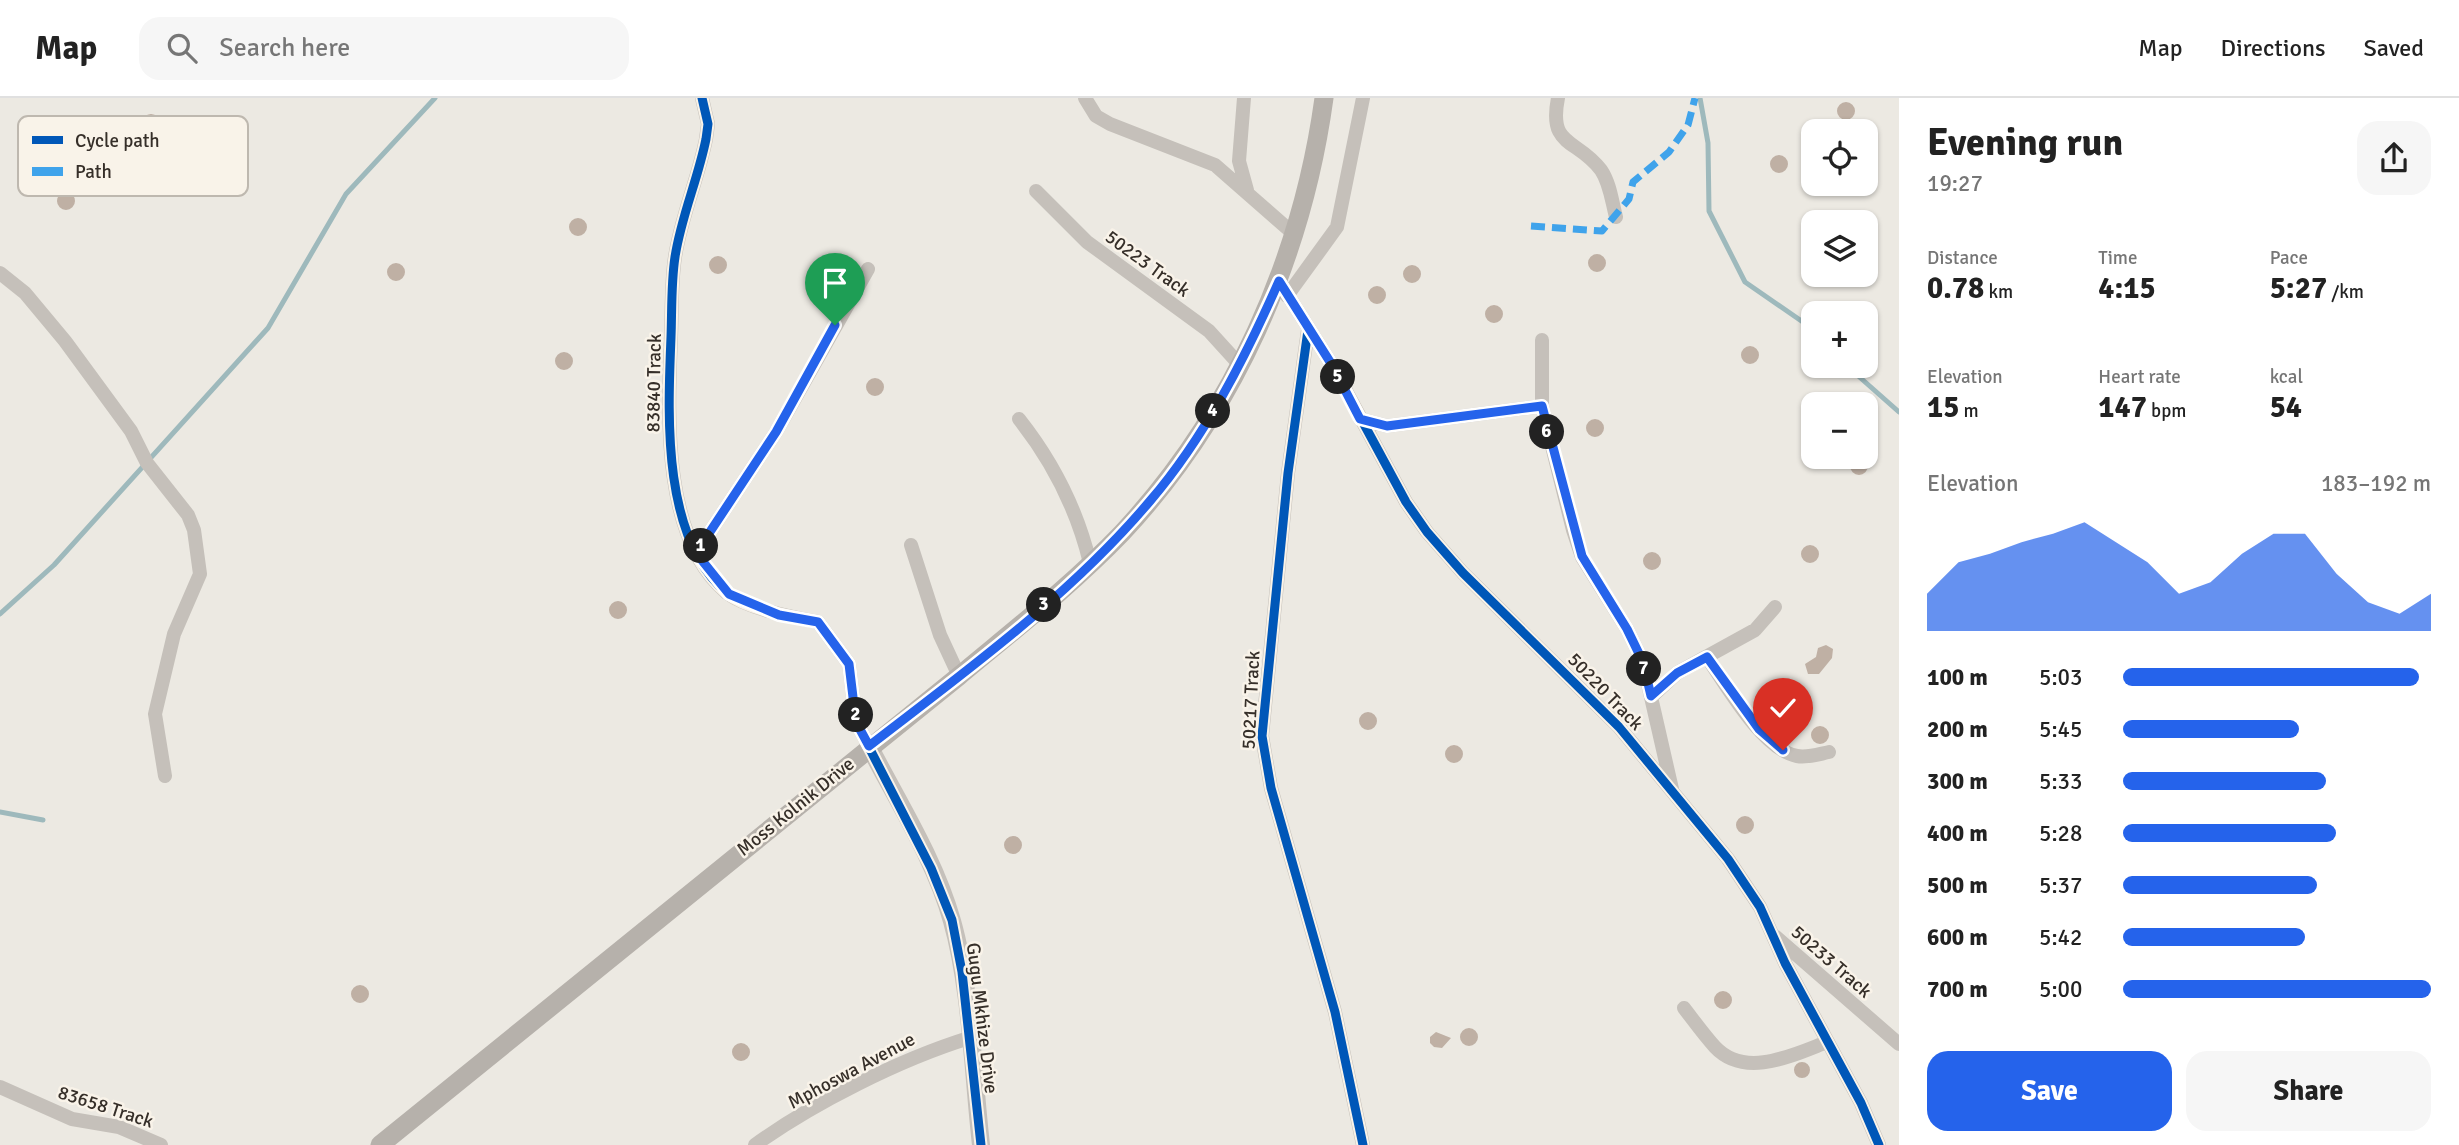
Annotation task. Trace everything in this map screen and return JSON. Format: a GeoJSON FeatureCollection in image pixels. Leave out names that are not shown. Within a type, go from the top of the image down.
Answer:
{"type":"FeatureCollection","features":[{"type":"Feature","properties":{"kind":"main road","name":"Moss Kolnik Drive"},"geometry":{"type":"LineString","coordinates":[[380,1145],[869,746],[959,676],[1090,563],[1152,499],[1207,420],[1283,288],[1324,98]]}},
{"type":"Feature","properties":{"kind":"street","name":"83840 Track"},"geometry":{"type":"LineString","coordinates":[[702,98],[708,124],[675,257],[667,406],[672,464],[685,524],[696,553],[729,594],[779,615],[818,622],[849,664],[856,722],[869,746]]}},
{"type":"Feature","properties":{"kind":"street"},"geometry":{"type":"LineString","coordinates":[[1085,98],[1096,116],[1110,124],[1215,165],[1295,235]]}},
{"type":"Feature","properties":{"kind":"street"},"geometry":{"type":"LineString","coordinates":[[1244,98],[1239,160],[1247,191]]}},
{"type":"Feature","properties":{"kind":"street"},"geometry":{"type":"LineString","coordinates":[[1283,288],[1338,228],[1363,98]]}},
{"type":"Feature","properties":{"kind":"street"},"geometry":{"type":"LineString","coordinates":[[1558,98],[1556,129],[1565,141],[1601,171],[1616,217]]}},
{"type":"Feature","properties":{"kind":"street","name":"50223 Track"},"geometry":{"type":"LineString","coordinates":[[1036,191],[1087,242],[1209,331],[1240,364]]}},
{"type":"Feature","properties":{"kind":"street"},"geometry":{"type":"LineString","coordinates":[[696,553],[776,432],[868,269]]}},
{"type":"Feature","properties":{"kind":"street"},"geometry":{"type":"LineString","coordinates":[[0,273],[46,317],[109,400],[131,431],[147,463],[188,515],[194,530],[199,548],[200,575],[174,634],[155,714],[165,776]]}},
{"type":"Feature","properties":{"kind":"street","name":"50220 Track"},"geometry":{"type":"LineString","coordinates":[[1283,288],[1332,365],[1406,502],[1435,541],[1619,727],[1728,859],[1760,907],[1827,1042],[1861,1103],[1879,1145]]}},
{"type":"Feature","properties":{"kind":"street","name":"50217 Track"},"geometry":{"type":"LineString","coordinates":[[1308,330],[1287,473],[1262,736],[1271,788],[1335,1012],[1363,1145]]}},
{"type":"Feature","properties":{"kind":"street"},"geometry":{"type":"LineString","coordinates":[[1542,340],[1542,406],[1582,556],[1627,629],[1643,662],[1672,789]]}},
{"type":"Feature","properties":{"kind":"street"},"geometry":{"type":"LineString","coordinates":[[1360,419],[1387,426],[1542,406]]}},
{"type":"Feature","properties":{"kind":"street"},"geometry":{"type":"LineString","coordinates":[[1019,419],[1055,471],[1083,536],[1090,563]]}},
{"type":"Feature","properties":{"kind":"street"},"geometry":{"type":"LineString","coordinates":[[911,545],[940,635],[959,676]]}},
{"type":"Feature","properties":{"kind":"street"},"geometry":{"type":"LineString","coordinates":[[1651,696],[1677,673],[1755,630],[1775,607]]}},
{"type":"Feature","properties":{"kind":"street"},"geometry":{"type":"LineString","coordinates":[[1707,657],[1759,729],[1773,742],[1795,756],[1829,752]]}},
{"type":"Feature","properties":{"kind":"street","name":"Gugu Mkhize Drive"},"geometry":{"type":"LineString","coordinates":[[869,746],[931,868],[952,920],[962,972],[981,1145]]}},
{"type":"Feature","properties":{"kind":"street","name":"50233 Track"},"geometry":{"type":"LineString","coordinates":[[1772,934],[1899,1044]]}},
{"type":"Feature","properties":{"kind":"street"},"geometry":{"type":"LineString","coordinates":[[1685,1008],[1716,1049],[1735,1059],[1751,1063],[1768,1062],[1827,1042]]}},
{"type":"Feature","properties":{"kind":"street"},"geometry":{"type":"LineString","coordinates":[[1884,1031],[1899,1033]]}},
{"type":"Feature","properties":{"kind":"street","name":"Mphoswa Avenue"},"geometry":{"type":"LineString","coordinates":[[755,1145],[870,1079],[927,1051],[969,1038]]}},
{"type":"Feature","properties":{"kind":"street","name":"83658 Track"},"geometry":{"type":"LineString","coordinates":[[0,1087],[72,1119],[118,1127],[161,1145]]}},
{"type":"Feature","properties":{"kind":"building"},"geometry":{"type":"Polygon","coordinates":[[[1846,102],[1854,108],[1854,114],[1849,119],[1840,117],[1837,111],[1840,105],[1846,102]]]}},
{"type":"Feature","properties":{"kind":"building"},"geometry":{"type":"Polygon","coordinates":[[[1779,155],[1785,158],[1788,164],[1785,170],[1779,173],[1773,170],[1770,164],[1773,158],[1779,155]]]}},
{"type":"Feature","properties":{"kind":"building"},"geometry":{"type":"Polygon","coordinates":[[[59,196],[74,198],[72,207],[66,210],[60,207],[57,201],[59,196]]]}},
{"type":"Feature","properties":{"kind":"building"},"geometry":{"type":"Polygon","coordinates":[[[578,218],[584,221],[587,227],[584,233],[578,236],[572,233],[569,227],[572,221],[578,218]]]}},
{"type":"Feature","properties":{"kind":"building"},"geometry":{"type":"Polygon","coordinates":[[[1597,254],[1603,257],[1606,263],[1603,269],[1597,272],[1591,269],[1588,263],[1591,257],[1597,254]]]}},
{"type":"Feature","properties":{"kind":"building"},"geometry":{"type":"Polygon","coordinates":[[[718,256],[724,259],[727,265],[724,271],[718,274],[712,271],[709,265],[712,259],[718,256]]]}},
{"type":"Feature","properties":{"kind":"building"},"geometry":{"type":"Polygon","coordinates":[[[396,263],[402,266],[405,272],[402,278],[396,281],[390,278],[387,272],[390,266],[396,263]]]}},
{"type":"Feature","properties":{"kind":"building"},"geometry":{"type":"Polygon","coordinates":[[[1412,265],[1418,268],[1421,274],[1418,280],[1412,283],[1406,280],[1403,274],[1406,268],[1412,265]]]}},
{"type":"Feature","properties":{"kind":"building"},"geometry":{"type":"Polygon","coordinates":[[[1377,286],[1383,289],[1386,295],[1383,301],[1377,304],[1371,301],[1368,295],[1371,289],[1377,286]]]}},
{"type":"Feature","properties":{"kind":"building"},"geometry":{"type":"Polygon","coordinates":[[[1494,305],[1500,308],[1503,314],[1500,320],[1494,323],[1488,320],[1485,314],[1488,308],[1494,305]]]}},
{"type":"Feature","properties":{"kind":"building"},"geometry":{"type":"Polygon","coordinates":[[[1750,346],[1756,349],[1759,355],[1756,361],[1750,364],[1744,361],[1741,355],[1744,349],[1750,346]]]}},
{"type":"Feature","properties":{"kind":"building"},"geometry":{"type":"Polygon","coordinates":[[[564,352],[570,355],[573,361],[570,367],[564,370],[558,367],[555,361],[558,355],[564,352]]]}},
{"type":"Feature","properties":{"kind":"building"},"geometry":{"type":"Polygon","coordinates":[[[875,378],[881,381],[884,387],[881,393],[875,396],[869,393],[866,387],[869,381],[875,378]]]}},
{"type":"Feature","properties":{"kind":"building"},"geometry":{"type":"Polygon","coordinates":[[[1595,419],[1601,422],[1604,428],[1601,434],[1595,437],[1589,434],[1586,428],[1589,422],[1595,419]]]}},
{"type":"Feature","properties":{"kind":"building"},"geometry":{"type":"Polygon","coordinates":[[[1851,469],[1867,469],[1859,475],[1851,469]]]}},
{"type":"Feature","properties":{"kind":"building"},"geometry":{"type":"Polygon","coordinates":[[[1810,545],[1816,548],[1819,554],[1816,560],[1810,563],[1804,560],[1801,554],[1804,548],[1810,545]]]}},
{"type":"Feature","properties":{"kind":"building"},"geometry":{"type":"Polygon","coordinates":[[[1652,552],[1658,555],[1661,561],[1658,567],[1652,570],[1646,567],[1643,561],[1646,555],[1652,552]]]}},
{"type":"Feature","properties":{"kind":"building"},"geometry":{"type":"Polygon","coordinates":[[[618,601],[624,604],[627,610],[624,616],[618,619],[612,616],[609,610],[612,604],[618,601]]]}},
{"type":"Feature","properties":{"kind":"building"},"geometry":{"type":"Polygon","coordinates":[[[1826,645],[1833,649],[1832,658],[1819,674],[1808,674],[1805,664],[1816,657],[1818,648],[1826,645]]]}},
{"type":"Feature","properties":{"kind":"building"},"geometry":{"type":"Polygon","coordinates":[[[1368,712],[1374,715],[1377,721],[1374,727],[1368,730],[1362,727],[1359,721],[1362,715],[1368,712]]]}},
{"type":"Feature","properties":{"kind":"building"},"geometry":{"type":"Polygon","coordinates":[[[1820,726],[1826,729],[1829,735],[1826,741],[1820,744],[1814,741],[1811,735],[1814,729],[1820,726]]]}},
{"type":"Feature","properties":{"kind":"building"},"geometry":{"type":"Polygon","coordinates":[[[1454,745],[1460,748],[1463,754],[1460,760],[1454,763],[1448,760],[1445,754],[1448,748],[1454,745]]]}},
{"type":"Feature","properties":{"kind":"building"},"geometry":{"type":"Polygon","coordinates":[[[1745,816],[1751,819],[1754,825],[1751,831],[1745,834],[1739,831],[1736,825],[1739,819],[1745,816]]]}},
{"type":"Feature","properties":{"kind":"building"},"geometry":{"type":"Polygon","coordinates":[[[1013,836],[1019,839],[1022,845],[1019,851],[1013,854],[1007,851],[1004,845],[1007,839],[1013,836]]]}},
{"type":"Feature","properties":{"kind":"building"},"geometry":{"type":"Polygon","coordinates":[[[360,985],[366,988],[369,994],[366,1000],[360,1003],[354,1000],[351,994],[354,988],[360,985]]]}},
{"type":"Feature","properties":{"kind":"building"},"geometry":{"type":"Polygon","coordinates":[[[1723,991],[1729,994],[1732,1000],[1729,1006],[1723,1009],[1717,1006],[1714,1000],[1717,994],[1723,991]]]}},
{"type":"Feature","properties":{"kind":"building"},"geometry":{"type":"Polygon","coordinates":[[[1469,1028],[1475,1031],[1478,1037],[1475,1043],[1469,1046],[1463,1043],[1460,1037],[1463,1031],[1469,1028]]]}},
{"type":"Feature","properties":{"kind":"building"},"geometry":{"type":"Polygon","coordinates":[[[1436,1032],[1451,1038],[1442,1048],[1434,1047],[1430,1043],[1430,1037],[1436,1032]]]}},
{"type":"Feature","properties":{"kind":"building"},"geometry":{"type":"Polygon","coordinates":[[[741,1043],[747,1046],[750,1052],[747,1058],[741,1061],[735,1058],[732,1052],[735,1046],[741,1043]]]}},
{"type":"Feature","properties":{"kind":"building"},"geometry":{"type":"Polygon","coordinates":[[[1799,1062],[1805,1062],[1810,1070],[1808,1076],[1799,1078],[1794,1073],[1794,1067],[1799,1062]]]}},
{"type":"Feature","properties":{"kind":"waterway"},"geometry":{"type":"LineString","coordinates":[[0,614],[54,565],[268,328],[346,194],[435,98]]}},
{"type":"Feature","properties":{"kind":"waterway"},"geometry":{"type":"LineString","coordinates":[[1700,98],[1708,143],[1709,211],[1745,282],[1801,321]]}},
{"type":"Feature","properties":{"kind":"waterway"},"geometry":{"type":"LineString","coordinates":[[1861,378],[1899,412]]}},
{"type":"Feature","properties":{"kind":"waterway"},"geometry":{"type":"LineString","coordinates":[[0,812],[43,820]]}},
{"type":"Feature","properties":{"kind":"marked path"},"geometry":{"type":"LineString","coordinates":[[1531,226],[1602,231],[1629,199],[1633,182],[1669,152],[1688,125],[1695,98]]}},
{"type":"Feature","properties":{"kind":"cycle path"},"geometry":{"type":"LineString","coordinates":[[702,98],[708,124],[706,139],[678,242],[672,287],[670,437],[679,508],[690,540],[706,569],[727,593],[758,608],[818,622],[849,664],[856,722],[931,868],[952,920],[962,972],[981,1145]]}},
{"type":"Feature","properties":{"kind":"cycle path"},"geometry":{"type":"LineString","coordinates":[[1279,281],[1332,365],[1406,502],[1427,532],[1463,573],[1619,727],[1728,859],[1760,907],[1785,963],[1861,1103],[1879,1145]]}},
{"type":"Feature","properties":{"kind":"cycle path"},"geometry":{"type":"LineString","coordinates":[[1308,330],[1288,473],[1262,736],[1271,788],[1335,1012],[1363,1145]]}},
{"type":"Feature","properties":{"kind":"route"},"geometry":{"type":"LineString","coordinates":[[835,325],[806,382],[776,432],[696,553],[729,594],[779,615],[818,622],[849,664],[855,696],[856,722],[869,746],[1051,599],[1120,535],[1152,499],[1233,378],[1279,281],[1332,365],[1360,419],[1377,426],[1387,426],[1542,406],[1548,437],[1582,556],[1627,629],[1643,662],[1651,696],[1677,673],[1707,657],[1759,729],[1783,750]]}}]}
